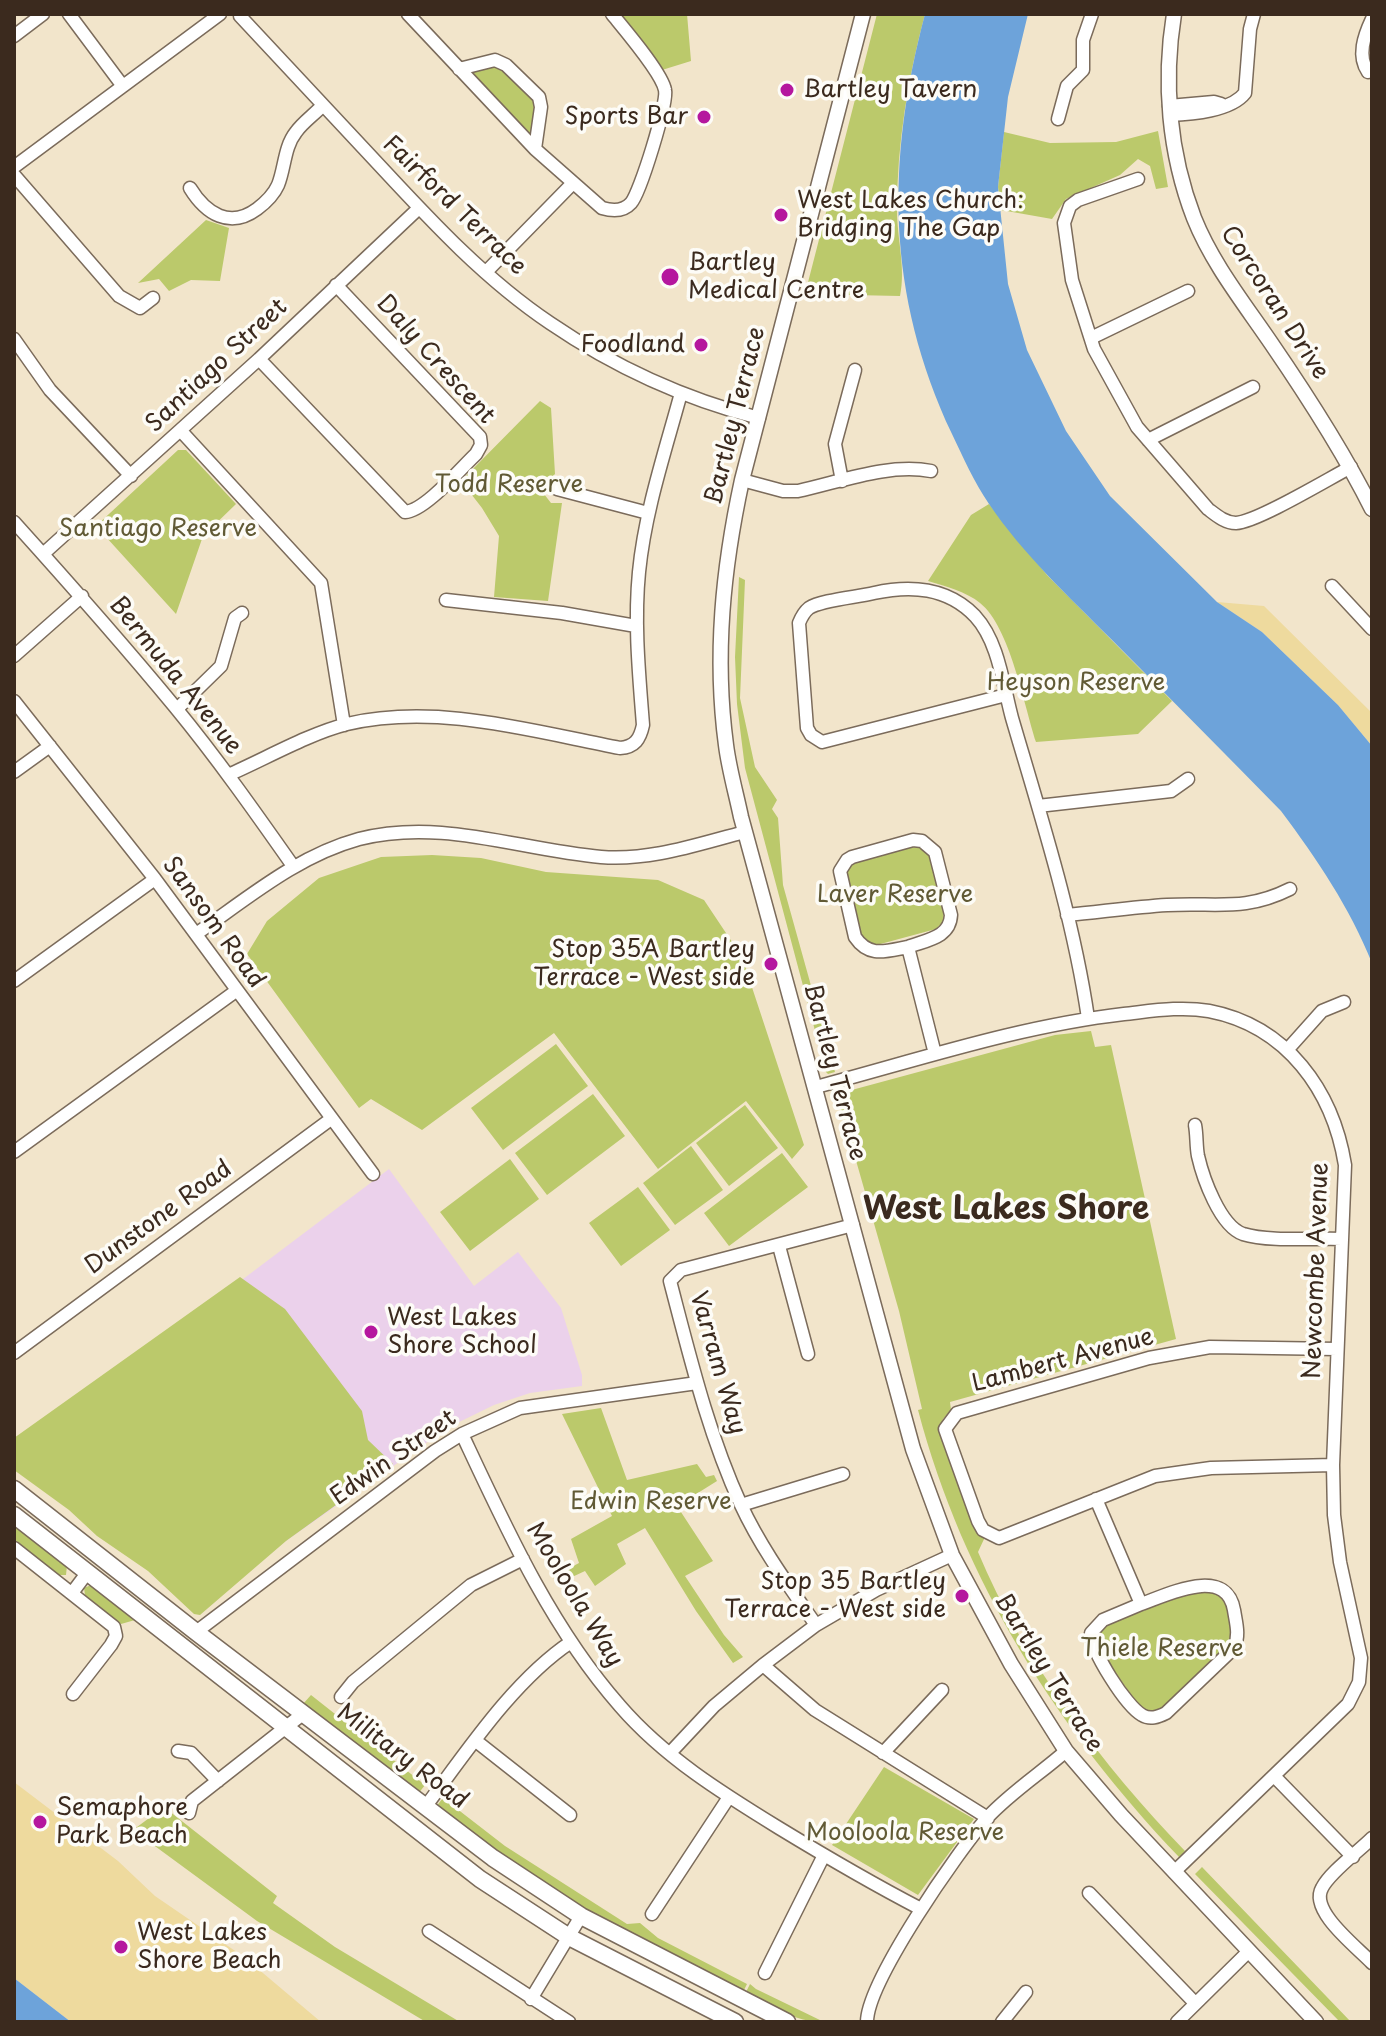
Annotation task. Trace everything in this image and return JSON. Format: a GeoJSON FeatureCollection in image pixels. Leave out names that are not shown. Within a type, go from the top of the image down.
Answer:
{"type":"FeatureCollection","features":[{"type":"Feature","properties":{"kind":"main road","name":"Military Road"},"geometry":{"type":"LineString","coordinates":[[14,1489],[493,1858],[581,1916],[787,2022]]}},
{"type":"Feature","properties":{"kind":"main road","name":"Military Road"},"geometry":{"type":"LineString","coordinates":[[14,1515],[480,1879],[569,1937],[735,2022]]}},
{"type":"Feature","properties":{"kind":"street"},"geometry":{"type":"LineString","coordinates":[[14,36],[43,14]]}},
{"type":"Feature","properties":{"kind":"street"},"geometry":{"type":"LineString","coordinates":[[69,14],[122,85]]}},
{"type":"Feature","properties":{"kind":"street"},"geometry":{"type":"LineString","coordinates":[[14,167],[222,14],[230,18],[240,15]]}},
{"type":"Feature","properties":{"kind":"street"},"geometry":{"type":"LineString","coordinates":[[408,14],[535,149],[572,184],[602,208],[612,211],[622,209],[636,195],[666,100],[661,79],[612,14]]}},
{"type":"Feature","properties":{"kind":"street","name":"Bartley Terrace"},"geometry":{"type":"LineString","coordinates":[[863,14],[742,480],[722,590],[720,670],[726,747],[745,832],[913,1449],[952,1555],[1011,1664],[1066,1751],[1174,1872],[1316,2022]]}},
{"type":"Feature","properties":{"kind":"street"},"geometry":{"type":"LineString","coordinates":[[1058,119],[1067,86],[1083,70],[1083,40],[1092,14]]}},
{"type":"Feature","properties":{"kind":"street","name":"Corcoran Drive"},"geometry":{"type":"LineString","coordinates":[[1174,14],[1168,46],[1169,110],[1181,182],[1217,264],[1318,412],[1372,509]]}},
{"type":"Feature","properties":{"kind":"street"},"geometry":{"type":"LineString","coordinates":[[1169,110],[1214,102],[1233,104],[1245,93],[1254,14]]}},
{"type":"Feature","properties":{"kind":"street","name":"Fairford Terrace"},"geometry":{"type":"LineString","coordinates":[[240,15],[419,208],[486,272],[549,323],[614,361],[681,393],[759,418]]}},
{"type":"Feature","properties":{"kind":"street"},"geometry":{"type":"LineString","coordinates":[[1368,72],[1362,64],[1362,49],[1372,19]]}},
{"type":"Feature","properties":{"kind":"street"},"geometry":{"type":"LineString","coordinates":[[459,69],[495,60],[506,65],[539,97],[541,107],[535,149]]}},
{"type":"Feature","properties":{"kind":"street"},"geometry":{"type":"LineString","coordinates":[[190,188],[197,200],[212,212],[238,219],[247,216],[262,205],[277,187],[288,146],[296,132],[323,105]]}},
{"type":"Feature","properties":{"kind":"street"},"geometry":{"type":"LineString","coordinates":[[14,175],[119,296],[140,308],[153,298]]}},
{"type":"Feature","properties":{"kind":"street"},"geometry":{"type":"LineString","coordinates":[[1138,179],[1078,200],[1066,214],[1064,223],[1072,280],[1094,349],[1137,427],[1208,509],[1232,523],[1256,516],[1351,467]]}},
{"type":"Feature","properties":{"kind":"street"},"geometry":{"type":"LineString","coordinates":[[486,272],[572,184]]}},
{"type":"Feature","properties":{"kind":"street","name":"Santiago Street"},"geometry":{"type":"LineString","coordinates":[[43,554],[181,431],[419,208]]}},
{"type":"Feature","properties":{"kind":"street","name":"Daly Crescent"},"geometry":{"type":"LineString","coordinates":[[259,359],[405,512],[416,510],[476,454],[481,445],[480,437],[336,285]]}},
{"type":"Feature","properties":{"kind":"street"},"geometry":{"type":"LineString","coordinates":[[1091,338],[1188,291]]}},
{"type":"Feature","properties":{"kind":"street"},"geometry":{"type":"LineString","coordinates":[[14,339],[50,390],[131,476]]}},
{"type":"Feature","properties":{"kind":"street"},"geometry":{"type":"LineString","coordinates":[[842,481],[835,444],[855,370]]}},
{"type":"Feature","properties":{"kind":"street"},"geometry":{"type":"LineString","coordinates":[[1148,440],[1253,387]]}},
{"type":"Feature","properties":{"kind":"street"},"geometry":{"type":"LineString","coordinates":[[228,775],[344,725],[386,718],[426,716],[629,747],[641,735],[643,725],[636,626],[639,571],[648,513],[681,393]]}},
{"type":"Feature","properties":{"kind":"street"},"geometry":{"type":"LineString","coordinates":[[181,431],[321,583],[344,725]]}},
{"type":"Feature","properties":{"kind":"street"},"geometry":{"type":"LineString","coordinates":[[742,480],[783,491],[798,491],[913,468],[931,471]]}},
{"type":"Feature","properties":{"kind":"street"},"geometry":{"type":"LineString","coordinates":[[557,489],[648,513]]}},
{"type":"Feature","properties":{"kind":"street","name":"Bermuda Avenue"},"geometry":{"type":"LineString","coordinates":[[14,522],[82,596],[177,709],[293,866]]}},
{"type":"Feature","properties":{"kind":"street"},"geometry":{"type":"LineString","coordinates":[[1332,586],[1372,629]]}},
{"type":"Feature","properties":{"kind":"street"},"geometry":{"type":"LineString","coordinates":[[1006,695],[822,742],[807,728],[799,623],[814,606],[898,588],[933,591],[965,608],[985,629],[992,643],[1067,915],[1088,1018]]}},
{"type":"Feature","properties":{"kind":"street"},"geometry":{"type":"LineString","coordinates":[[14,656],[82,596]]}},
{"type":"Feature","properties":{"kind":"street"},"geometry":{"type":"LineString","coordinates":[[446,600],[562,613],[636,626]]}},
{"type":"Feature","properties":{"kind":"street"},"geometry":{"type":"LineString","coordinates":[[177,709],[221,666],[235,618],[242,613]]}},
{"type":"Feature","properties":{"kind":"street","name":"Sansom Road"},"geometry":{"type":"LineString","coordinates":[[14,701],[155,879],[373,1174]]}},
{"type":"Feature","properties":{"kind":"street"},"geometry":{"type":"LineString","coordinates":[[14,772],[50,746]]}},
{"type":"Feature","properties":{"kind":"street"},"geometry":{"type":"LineString","coordinates":[[1038,806],[1171,791],[1188,779]]}},
{"type":"Feature","properties":{"kind":"street"},"geometry":{"type":"LineString","coordinates":[[196,934],[293,866],[359,839],[435,831],[568,852],[628,857],[660,855],[745,832]]}},
{"type":"Feature","properties":{"kind":"street"},"geometry":{"type":"LineString","coordinates":[[913,840],[929,844],[935,852],[951,923],[940,937],[908,947],[875,952],[860,944],[855,937],[840,871],[852,857],[913,840]]}},
{"type":"Feature","properties":{"kind":"street"},"geometry":{"type":"LineString","coordinates":[[14,981],[155,879]]}},
{"type":"Feature","properties":{"kind":"street"},"geometry":{"type":"LineString","coordinates":[[1067,915],[1169,905],[1247,905],[1271,899],[1290,889]]}},
{"type":"Feature","properties":{"kind":"street"},"geometry":{"type":"LineString","coordinates":[[908,947],[935,1054]]}},
{"type":"Feature","properties":{"kind":"street"},"geometry":{"type":"LineString","coordinates":[[14,1152],[236,991]]}},
{"type":"Feature","properties":{"kind":"street"},"geometry":{"type":"LineString","coordinates":[[1288,1049],[1322,1011],[1344,1002]]}},
{"type":"Feature","properties":{"kind":"street","name":"Newcombe Avenue"},"geometry":{"type":"LineString","coordinates":[[816,1087],[935,1054],[1088,1018],[1163,1009],[1209,1011],[1259,1030],[1288,1049],[1312,1077],[1338,1128],[1345,1165],[1333,1465],[1334,1515],[1340,1562],[1361,1658],[1359,1682],[1348,1704],[1174,1872]]}},
{"type":"Feature","properties":{"kind":"street","name":"Dunstone Road"},"geometry":{"type":"LineString","coordinates":[[14,1353],[331,1119]]}},
{"type":"Feature","properties":{"kind":"street"},"geometry":{"type":"LineString","coordinates":[[1195,1125],[1198,1155],[1217,1208],[1230,1226],[1240,1233],[1254,1236],[1342,1239]]}},
{"type":"Feature","properties":{"kind":"street","name":"Varram Way"},"geometry":{"type":"LineString","coordinates":[[816,1625],[770,1559],[741,1505],[711,1430],[670,1281],[681,1270],[853,1225]]}},
{"type":"Feature","properties":{"kind":"street"},"geometry":{"type":"LineString","coordinates":[[779,1246],[808,1354]]}},
{"type":"Feature","properties":{"kind":"street","name":"Lambert Avenue"},"geometry":{"type":"LineString","coordinates":[[1333,1465],[1211,1468],[1155,1476],[999,1538],[990,1535],[978,1521],[945,1429],[957,1413],[1149,1358],[1210,1347],[1337,1349]]}},
{"type":"Feature","properties":{"kind":"street","name":"Edwin Street"},"geometry":{"type":"LineString","coordinates":[[196,1632],[435,1451],[462,1434],[520,1408],[697,1383]]}},
{"type":"Feature","properties":{"kind":"street","name":"Mooloola Way"},"geometry":{"type":"LineString","coordinates":[[462,1434],[523,1559],[571,1642],[621,1708],[670,1753],[729,1797],[921,1909]]}},
{"type":"Feature","properties":{"kind":"street"},"geometry":{"type":"LineString","coordinates":[[741,1505],[843,1474]]}},
{"type":"Feature","properties":{"kind":"street"},"geometry":{"type":"LineString","coordinates":[[1096,1499],[1141,1604]]}},
{"type":"Feature","properties":{"kind":"street"},"geometry":{"type":"LineString","coordinates":[[15,1552],[114,1627],[116,1636],[111,1645],[73,1694]]}},
{"type":"Feature","properties":{"kind":"street"},"geometry":{"type":"LineString","coordinates":[[670,1753],[714,1706],[816,1625],[876,1590],[952,1555]]}},
{"type":"Feature","properties":{"kind":"street"},"geometry":{"type":"LineString","coordinates":[[341,1697],[353,1682],[471,1585],[523,1559]]}},
{"type":"Feature","properties":{"kind":"street"},"geometry":{"type":"LineString","coordinates":[[72,1593],[87,1573]]}},
{"type":"Feature","properties":{"kind":"street"},"geometry":{"type":"LineString","coordinates":[[1210,1584],[1221,1588],[1232,1601],[1238,1634],[1234,1648],[1166,1713],[1151,1718],[1138,1713],[1112,1679],[1091,1642],[1091,1633],[1103,1620],[1141,1604],[1210,1584]]}},
{"type":"Feature","properties":{"kind":"street"},"geometry":{"type":"LineString","coordinates":[[426,1806],[508,1700],[557,1651],[571,1642]]}},
{"type":"Feature","properties":{"kind":"street"},"geometry":{"type":"LineString","coordinates":[[763,1665],[815,1710],[988,1818]]}},
{"type":"Feature","properties":{"kind":"street"},"geometry":{"type":"LineString","coordinates":[[883,1753],[942,1690]]}},
{"type":"Feature","properties":{"kind":"street"},"geometry":{"type":"LineString","coordinates":[[189,1813],[192,1801],[304,1713]]}},
{"type":"Feature","properties":{"kind":"street"},"geometry":{"type":"LineString","coordinates":[[476,1741],[570,1815]]}},
{"type":"Feature","properties":{"kind":"street"},"geometry":{"type":"LineString","coordinates":[[178,1751],[191,1753],[218,1781]]}},
{"type":"Feature","properties":{"kind":"street"},"geometry":{"type":"LineString","coordinates":[[867,2022],[873,1999],[921,1909],[988,1818],[1066,1751]]}},
{"type":"Feature","properties":{"kind":"street"},"geometry":{"type":"LineString","coordinates":[[1274,1776],[1353,1857]]}},
{"type":"Feature","properties":{"kind":"street"},"geometry":{"type":"LineString","coordinates":[[652,1914],[729,1797]]}},
{"type":"Feature","properties":{"kind":"street"},"geometry":{"type":"LineString","coordinates":[[1372,1838],[1322,1887],[1318,1899],[1321,1911],[1372,1963]]}},
{"type":"Feature","properties":{"kind":"street"},"geometry":{"type":"LineString","coordinates":[[765,1973],[824,1855]]}},
{"type":"Feature","properties":{"kind":"street"},"geometry":{"type":"LineString","coordinates":[[1089,1893],[1195,2003]]}},
{"type":"Feature","properties":{"kind":"street"},"geometry":{"type":"LineString","coordinates":[[531,1999],[581,1916]]}},
{"type":"Feature","properties":{"kind":"street"},"geometry":{"type":"LineString","coordinates":[[429,1931],[569,2022]]}},
{"type":"Feature","properties":{"kind":"street"},"geometry":{"type":"LineString","coordinates":[[1177,2022],[1249,1951]]}},
{"type":"Feature","properties":{"kind":"street"},"geometry":{"type":"LineString","coordinates":[[1002,2022],[1026,1992]]}},
{"type":"Feature","properties":{"kind":"shaded area","name":"West Lakes Shore School"},"geometry":{"type":"Polygon","coordinates":[[[389,1169],[474,1286],[518,1252],[561,1308],[582,1375],[582,1386],[530,1393],[494,1405],[449,1427],[286,1541],[141,1356],[389,1169]]]}},
{"type":"Feature","properties":{"kind":"green space"},"geometry":{"type":"Polygon","coordinates":[[[620,14],[687,14],[691,61],[662,70],[620,14]]]}},
{"type":"Feature","properties":{"kind":"green space"},"geometry":{"type":"Polygon","coordinates":[[[877,14],[925,14],[913,62],[901,136],[897,210],[902,275],[900,296],[805,294],[877,14]]]}},
{"type":"Feature","properties":{"kind":"green space"},"geometry":{"type":"Polygon","coordinates":[[[495,60],[539,97],[535,149],[459,69],[495,60]]]}},
{"type":"Feature","properties":{"kind":"green space"},"geometry":{"type":"Polygon","coordinates":[[[1158,131],[1168,187],[1156,189],[1150,166],[1138,159],[1120,175],[1066,199],[1052,219],[1001,210],[998,187],[1004,132],[1050,143],[1116,142],[1158,131]]]}},
{"type":"Feature","properties":{"kind":"green space"},"geometry":{"type":"Polygon","coordinates":[[[206,220],[229,228],[220,281],[191,280],[169,291],[159,279],[138,283],[206,220]]]}},
{"type":"Feature","properties":{"kind":"green space","name":"Todd Reserve"},"geometry":{"type":"Polygon","coordinates":[[[540,401],[551,408],[555,474],[545,483],[544,494],[551,503],[562,503],[548,601],[494,597],[499,536],[461,481],[540,401]]]}},
{"type":"Feature","properties":{"kind":"green space","name":"Santiago Reserve"},"geometry":{"type":"Polygon","coordinates":[[[178,450],[186,450],[236,504],[203,536],[176,614],[96,526],[178,450]]]}},
{"type":"Feature","properties":{"kind":"green space","name":"Heyson Reserve"},"geometry":{"type":"Polygon","coordinates":[[[989,504],[1047,575],[1172,701],[1138,734],[1036,742],[1008,648],[991,614],[969,596],[928,581],[971,515],[989,504]]]}},
{"type":"Feature","properties":{"kind":"green space"},"geometry":{"type":"Polygon","coordinates":[[[739,577],[745,580],[740,698],[755,767],[777,800],[772,809],[778,818],[783,885],[835,1072],[828,1074],[745,768],[735,657],[739,577]]]}},
{"type":"Feature","properties":{"kind":"green space","name":"Laver Reserve"},"geometry":{"type":"Polygon","coordinates":[[[914,847],[923,848],[929,854],[944,913],[943,922],[936,929],[873,946],[861,937],[846,877],[848,867],[857,860],[914,847]]]}},
{"type":"Feature","properties":{"kind":"green space"},"geometry":{"type":"Polygon","coordinates":[[[432,855],[481,858],[546,872],[658,880],[704,900],[742,957],[804,1145],[792,1159],[746,1101],[658,1169],[554,1033],[422,1130],[371,1099],[359,1108],[247,954],[267,921],[319,878],[381,857],[432,855]]]}},
{"type":"Feature","properties":{"kind":"green space"},"geometry":{"type":"Polygon","coordinates":[[[1091,1031],[1095,1047],[1111,1045],[1176,1339],[950,1402],[951,1410],[943,1419],[939,1432],[972,1521],[985,1537],[978,1552],[1018,1633],[1042,1673],[1096,1748],[1185,1851],[1179,1857],[1094,1758],[1055,1705],[988,1593],[961,1534],[937,1473],[918,1410],[922,1409],[899,1311],[837,1094],[1055,1035],[1091,1031]]]}},
{"type":"Feature","properties":{"kind":"green space"},"geometry":{"type":"Polygon","coordinates":[[[556,1044],[588,1086],[503,1150],[471,1108],[556,1044]]]}},
{"type":"Feature","properties":{"kind":"green space"},"geometry":{"type":"Polygon","coordinates":[[[593,1094],[625,1136],[547,1195],[515,1153],[593,1094]]]}},
{"type":"Feature","properties":{"kind":"green space"},"geometry":{"type":"Polygon","coordinates":[[[745,1105],[778,1148],[729,1186],[696,1143],[745,1105]]]}},
{"type":"Feature","properties":{"kind":"green space"},"geometry":{"type":"Polygon","coordinates":[[[691,1146],[723,1190],[675,1225],[643,1183],[691,1146]]]}},
{"type":"Feature","properties":{"kind":"green space"},"geometry":{"type":"Polygon","coordinates":[[[782,1153],[808,1187],[729,1246],[704,1213],[782,1153]]]}},
{"type":"Feature","properties":{"kind":"green space"},"geometry":{"type":"Polygon","coordinates":[[[510,1159],[539,1199],[470,1251],[440,1212],[510,1159]]]}},
{"type":"Feature","properties":{"kind":"green space"},"geometry":{"type":"Polygon","coordinates":[[[638,1187],[670,1230],[621,1266],[589,1223],[638,1187]]]}},
{"type":"Feature","properties":{"kind":"green space"},"geometry":{"type":"Polygon","coordinates":[[[240,1277],[285,1309],[362,1411],[368,1440],[393,1464],[286,1541],[200,1615],[194,1614],[148,1571],[97,1536],[69,1510],[14,1470],[14,1438],[240,1277]]]}},
{"type":"Feature","properties":{"kind":"green space","name":"Edwin Reserve"},"geometry":{"type":"Polygon","coordinates":[[[601,1408],[627,1480],[697,1464],[706,1477],[714,1475],[717,1481],[677,1506],[713,1561],[685,1576],[724,1635],[743,1657],[733,1663],[696,1611],[645,1528],[617,1544],[626,1564],[595,1586],[585,1571],[557,1584],[553,1577],[579,1563],[571,1539],[612,1516],[562,1414],[601,1408]]]}},
{"type":"Feature","properties":{"kind":"green space"},"geometry":{"type":"Polygon","coordinates":[[[14,1523],[67,1565],[66,1575],[59,1575],[14,1539],[14,1523]]]}},
{"type":"Feature","properties":{"kind":"green space"},"geometry":{"type":"Polygon","coordinates":[[[91,1585],[135,1620],[121,1624],[85,1595],[84,1588],[91,1585]]]}},
{"type":"Feature","properties":{"kind":"green space","name":"Thiele Reserve"},"geometry":{"type":"Polygon","coordinates":[[[1214,1589],[1230,1616],[1233,1631],[1230,1647],[1165,1709],[1155,1714],[1142,1710],[1098,1648],[1097,1630],[1100,1625],[1173,1596],[1214,1589]]]}},
{"type":"Feature","properties":{"kind":"green space"},"geometry":{"type":"Polygon","coordinates":[[[311,1695],[425,1785],[418,1794],[303,1704],[311,1695]]]}},
{"type":"Feature","properties":{"kind":"green space","name":"Mooloola Reserve"},"geometry":{"type":"Polygon","coordinates":[[[884,1767],[974,1819],[918,1895],[832,1845],[884,1767]]]}},
{"type":"Feature","properties":{"kind":"green space"},"geometry":{"type":"Polygon","coordinates":[[[443,1798],[505,1846],[627,1924],[640,1923],[658,1938],[747,1984],[743,1992],[571,1906],[435,1808],[443,1798]]]}},
{"type":"Feature","properties":{"kind":"green space"},"geometry":{"type":"Polygon","coordinates":[[[164,1807],[277,1896],[273,1903],[335,1947],[460,2022],[426,2022],[257,1921],[133,1830],[164,1807]]]}},
{"type":"Feature","properties":{"kind":"green space"},"geometry":{"type":"Polygon","coordinates":[[[1202,1867],[1351,2022],[1340,2022],[1195,1874],[1202,1867]]]}},
{"type":"Feature","properties":{"kind":"green space"},"geometry":{"type":"Polygon","coordinates":[[[750,1984],[824,2022],[793,2017],[774,2009],[745,1994],[750,1984]]]}},
{"type":"Feature","properties":{"kind":"sand"},"geometry":{"type":"Polygon","coordinates":[[[1217,602],[1264,606],[1372,713],[1372,746],[1338,705],[1262,632],[1217,602]]]}},
{"type":"Feature","properties":{"kind":"sand","name":"West Lakes Shore Beach"},"geometry":{"type":"Polygon","coordinates":[[[14,1782],[118,1861],[155,1896],[244,1957],[321,2022],[71,2022],[14,1978],[14,1782]]]}},
{"type":"Feature","properties":{"kind":"water"},"geometry":{"type":"Polygon","coordinates":[[[925,14],[1028,14],[1008,97],[998,187],[1008,284],[1027,350],[1066,431],[1110,496],[1217,602],[1262,632],[1338,705],[1372,746],[1372,963],[1332,884],[1281,811],[1031,557],[984,496],[952,434],[930,382],[914,330],[904,278],[899,227],[903,122],[925,14]]]}},
{"type":"Feature","properties":{"kind":"water"},"geometry":{"type":"Polygon","coordinates":[[[14,1978],[71,2022],[14,2022],[14,1978]]]}},
{"type":"Feature","properties":{"kind":"place","name":"Bartley Tavern"},"geometry":{"type":"Point","coordinates":[787,90]}},
{"type":"Feature","properties":{"kind":"place","name":"Sports Bar"},"geometry":{"type":"Point","coordinates":[704,117]}},
{"type":"Feature","properties":{"kind":"place","name":"West Lakes Church: Bridging The Gap"},"geometry":{"type":"Point","coordinates":[781,215]}},
{"type":"Feature","properties":{"kind":"place","name":"Bartley Medical Centre"},"geometry":{"type":"Point","coordinates":[670,277]}},
{"type":"Feature","properties":{"kind":"place","name":"Foodland"},"geometry":{"type":"Point","coordinates":[701,345]}},
{"type":"Feature","properties":{"kind":"place","name":"Stop 35A Bartley Terrace - West side"},"geometry":{"type":"Point","coordinates":[771,964]}},
{"type":"Feature","properties":{"kind":"place","name":"West Lakes Shore School"},"geometry":{"type":"Point","coordinates":[371,1332]}},
{"type":"Feature","properties":{"kind":"place","name":"Stop 35 Bartley Terrace - West side"},"geometry":{"type":"Point","coordinates":[962,1596]}},
{"type":"Feature","properties":{"kind":"place","name":"Semaphore Park Beach"},"geometry":{"type":"Point","coordinates":[40,1822]}},
{"type":"Feature","properties":{"kind":"place","name":"West Lakes Shore Beach"},"geometry":{"type":"Point","coordinates":[121,1947]}},
{"type":"Feature","properties":{"kind":"district","name":"West Lakes Shore"},"geometry":{"type":"Point","coordinates":[1006,1210]}}]}
